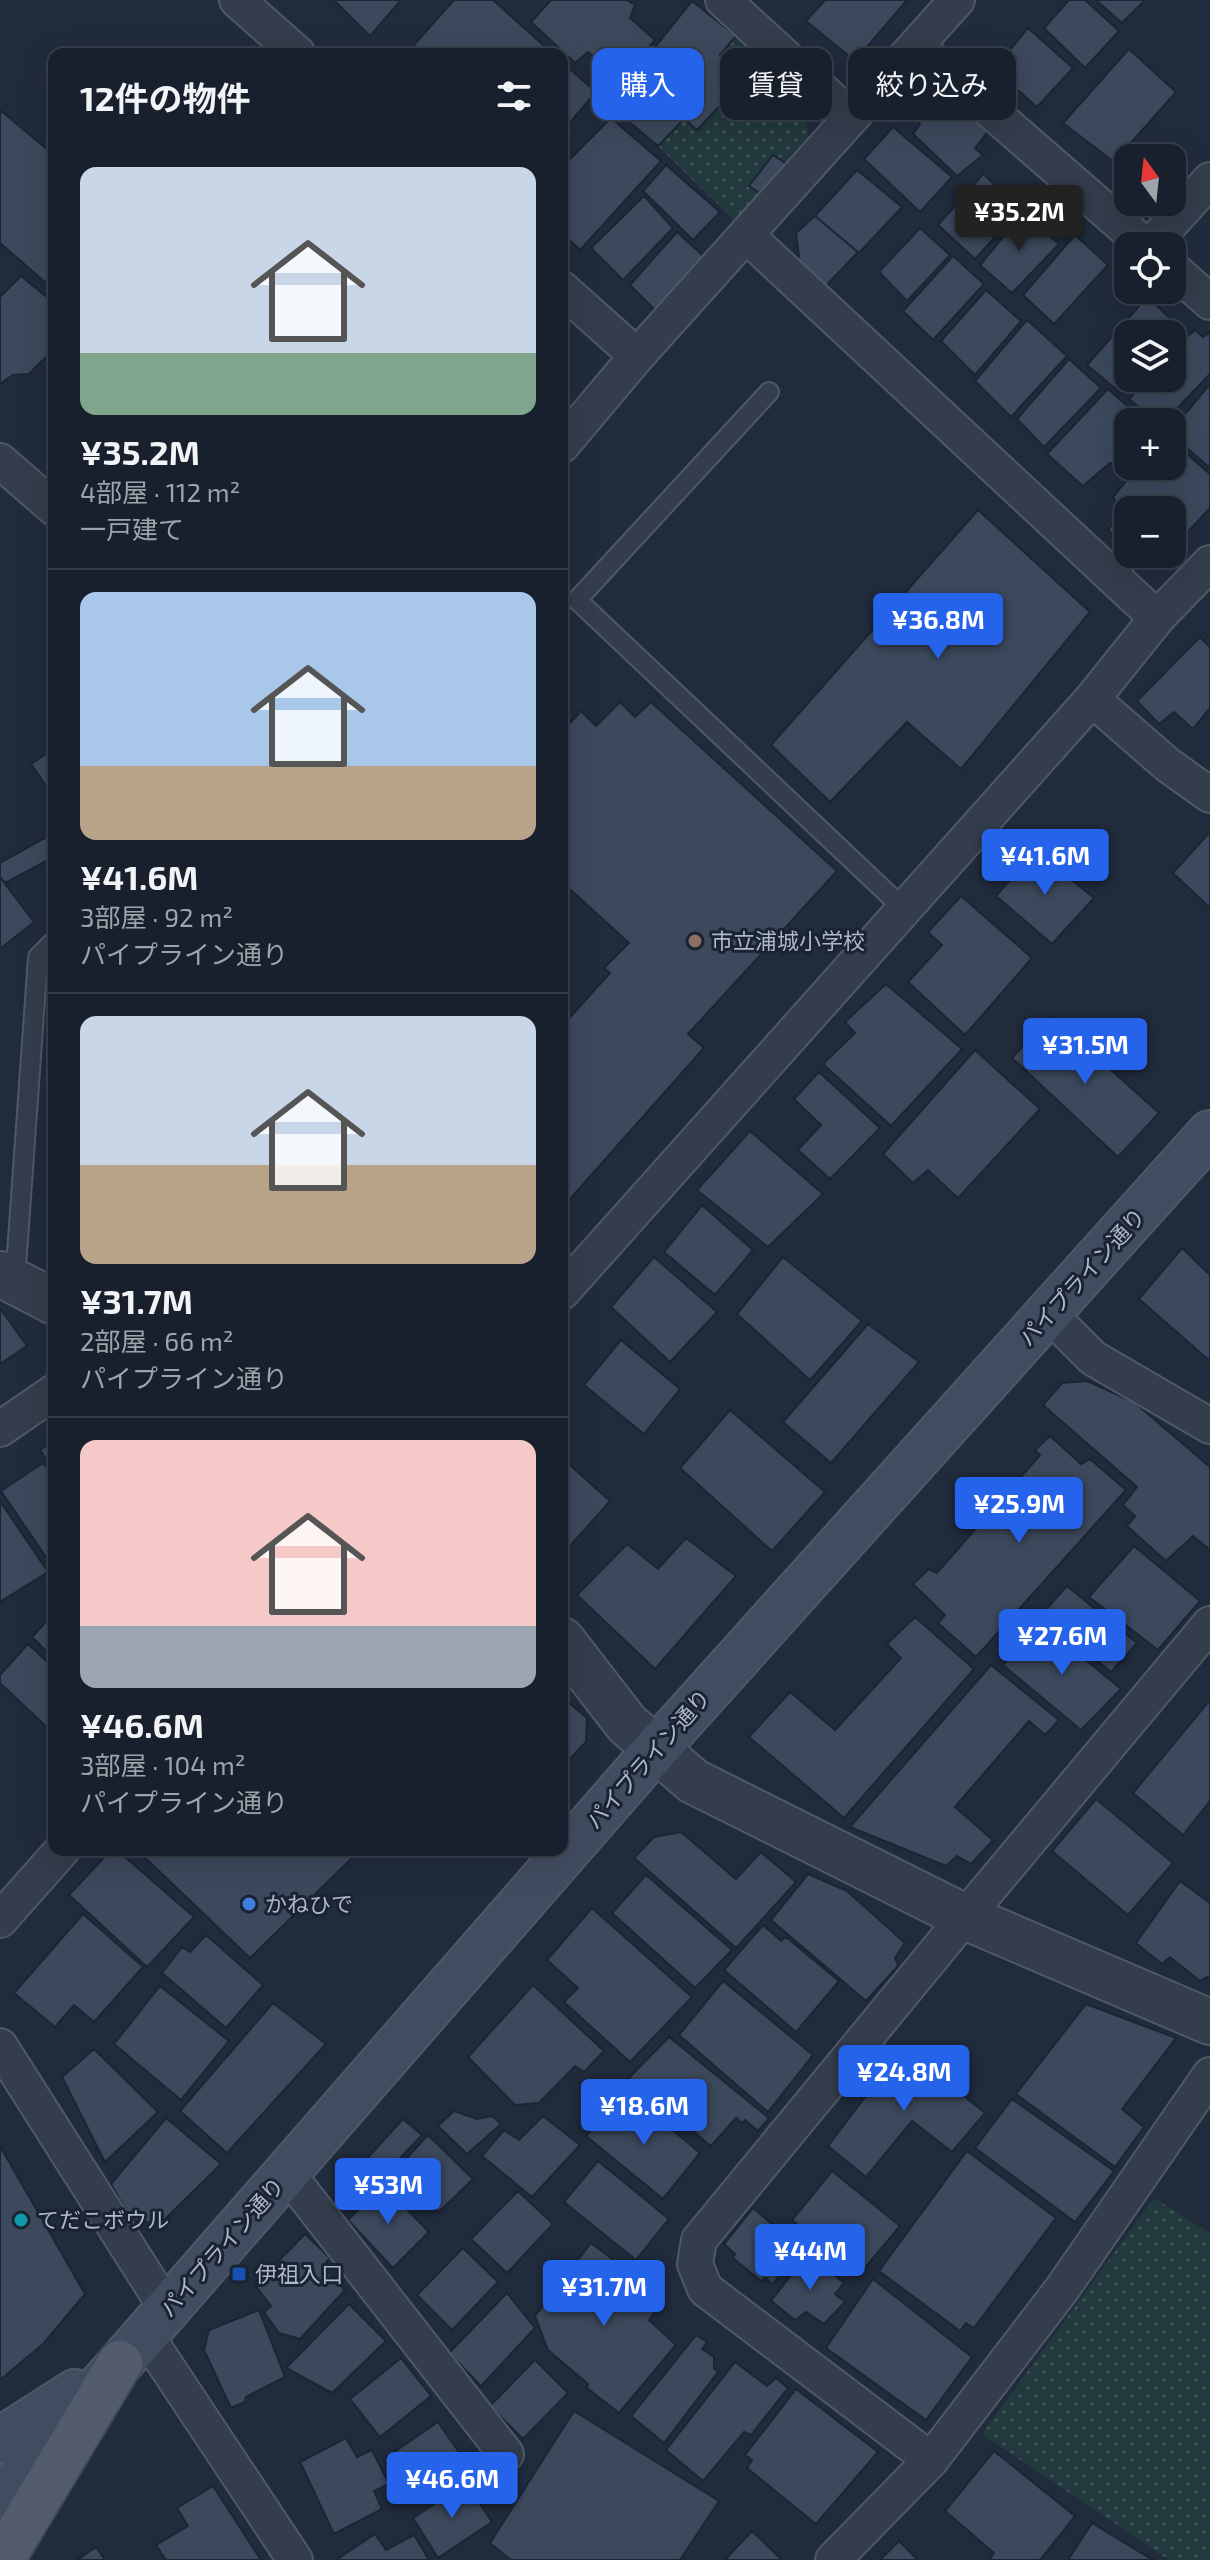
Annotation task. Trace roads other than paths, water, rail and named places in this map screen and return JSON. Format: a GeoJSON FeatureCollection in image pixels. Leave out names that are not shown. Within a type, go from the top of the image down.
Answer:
{"type":"FeatureCollection","features":[{"type":"Feature","properties":{"kind":"main road","name":"パイプライン通り"},"geometry":{"type":"LineString","coordinates":[[568,1850],[1210,1133]]}},
{"type":"Feature","properties":{"kind":"main road","name":"パイプライン通り"},"geometry":{"type":"LineString","coordinates":[[0,2501],[563,1856]]}},
{"type":"Feature","properties":{"kind":"main road"},"geometry":{"type":"LineString","coordinates":[[0,2440],[144,2335]]}},
{"type":"Feature","properties":{"kind":"main road"},"geometry":{"type":"LineString","coordinates":[[0,2557],[11,2545],[144,2335]]}},
{"type":"Feature","properties":{"kind":"street"},"geometry":{"type":"LineString","coordinates":[[237,0],[291,48]]}},
{"type":"Feature","properties":{"kind":"street"},"geometry":{"type":"LineString","coordinates":[[723,0],[848,114]]}},
{"type":"Feature","properties":{"kind":"street"},"geometry":{"type":"LineString","coordinates":[[957,0],[916,46],[1132,232]]}},
{"type":"Feature","properties":{"kind":"street"},"geometry":{"type":"LineString","coordinates":[[568,438],[637,356],[848,120]]}},
{"type":"Feature","properties":{"kind":"street"},"geometry":{"type":"LineString","coordinates":[[1161,232],[1210,180]]}},
{"type":"Feature","properties":{"kind":"street"},"geometry":{"type":"LineString","coordinates":[[746,235],[1157,618]]}},
{"type":"Feature","properties":{"kind":"street"},"geometry":{"type":"LineString","coordinates":[[1186,281],[1210,302]]}},
{"type":"Feature","properties":{"kind":"street"},"geometry":{"type":"LineString","coordinates":[[568,294],[637,356]]}},
{"type":"Feature","properties":{"kind":"street"},"geometry":{"type":"LineString","coordinates":[[0,461],[48,503]]}},
{"type":"Feature","properties":{"kind":"street"},"geometry":{"type":"LineString","coordinates":[[568,1285],[1092,699],[1157,618],[1210,563]]}},
{"type":"Feature","properties":{"kind":"street"},"geometry":{"type":"LineString","coordinates":[[1092,699],[1168,765],[1210,795]]}},
{"type":"Feature","properties":{"kind":"street"},"geometry":{"type":"LineString","coordinates":[[8,1278],[48,1299]]}},
{"type":"Feature","properties":{"kind":"street"},"geometry":{"type":"LineString","coordinates":[[1049,1314],[1093,1358],[1210,1426]]}},
{"type":"Feature","properties":{"kind":"street"},"geometry":{"type":"LineString","coordinates":[[0,1429],[48,1396]]}},
{"type":"Feature","properties":{"kind":"street"},"geometry":{"type":"LineString","coordinates":[[931,2460],[705,2289],[695,2264],[699,2240],[1210,1624]]}},
{"type":"Feature","properties":{"kind":"street"},"geometry":{"type":"LineString","coordinates":[[568,1648],[627,1724],[693,1781],[965,1917],[1210,2022]]}},
{"type":"Feature","properties":{"kind":"street"},"geometry":{"type":"LineString","coordinates":[[0,1920],[57,1856]]}},
{"type":"Feature","properties":{"kind":"street"},"geometry":{"type":"LineString","coordinates":[[0,2046],[144,2335],[295,2560]]}},
{"type":"Feature","properties":{"kind":"street"},"geometry":{"type":"LineString","coordinates":[[833,2560],[931,2460],[1062,2289],[1210,2075]]}},
{"type":"Feature","properties":{"kind":"street"},"geometry":{"type":"LineString","coordinates":[[287,2173],[506,2454]]}},
{"type":"Feature","properties":{"kind":"lane"},"geometry":{"type":"LineString","coordinates":[[769,392],[577,600],[904,909]]}},
{"type":"Feature","properties":{"kind":"lane"},"geometry":{"type":"LineString","coordinates":[[8,1278],[38,957],[48,947]]}},
{"type":"Feature","properties":{"kind":"place","name":"市立浦城小学校"},"geometry":{"type":"Point","coordinates":[695,941]}},
{"type":"Feature","properties":{"kind":"place","name":"かねひで"},"geometry":{"type":"Point","coordinates":[249,1904]}},
{"type":"Feature","properties":{"kind":"place","name":"てだこボウル"},"geometry":{"type":"Point","coordinates":[21,2220]}},
{"type":"Feature","properties":{"kind":"place","name":"伊祖入口"},"geometry":{"type":"Point","coordinates":[239,2274]}}]}
